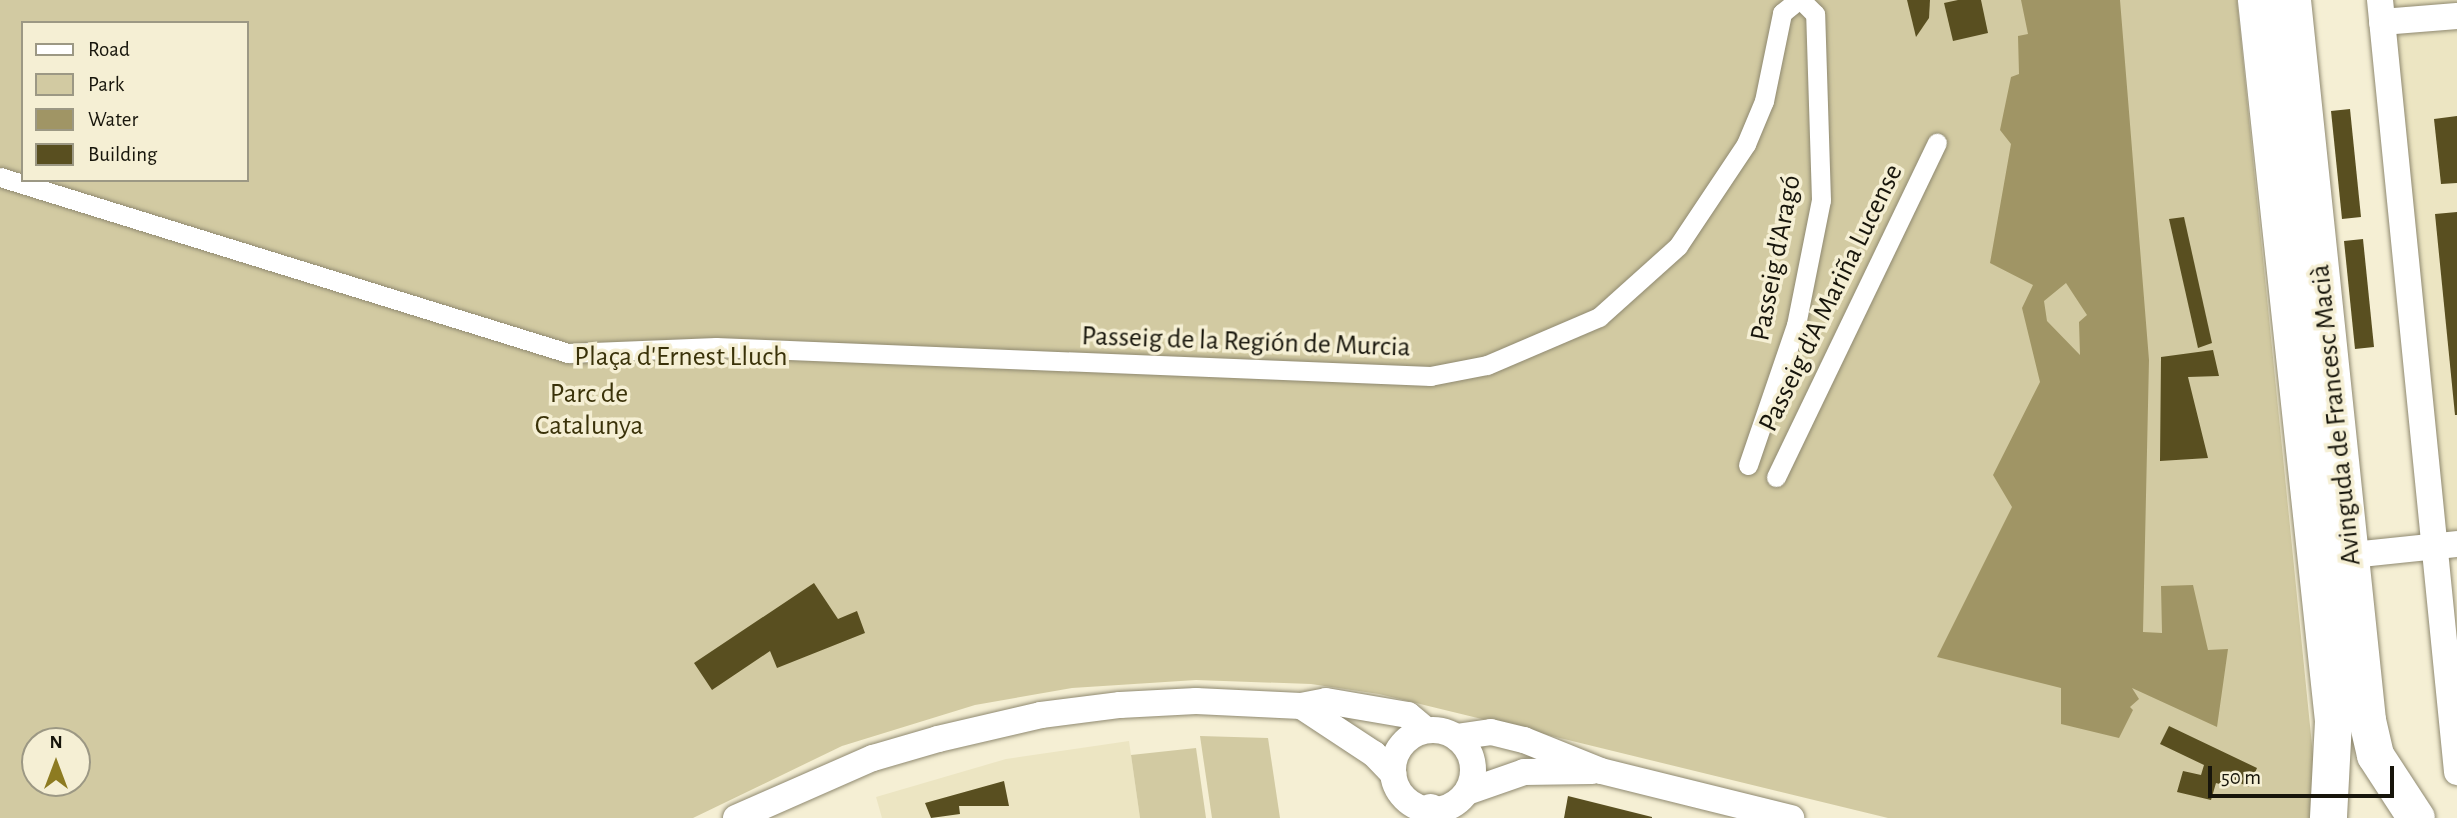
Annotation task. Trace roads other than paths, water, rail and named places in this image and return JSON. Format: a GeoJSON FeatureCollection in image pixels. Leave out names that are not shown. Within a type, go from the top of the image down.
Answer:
{"type":"FeatureCollection","features":[{"type":"Feature","properties":{"kind":"main road","name":"Avinguda de Francesc Macià"},"geometry":{"type":"LineString","coordinates":[[2256,0],[2334,557],[2375,755],[2416,818]]}},
{"type":"Feature","properties":{"kind":"main road","name":"Avinguda de Francesc Macià"},"geometry":{"type":"LineString","coordinates":[[2292,0],[2334,557],[2334,747],[2328,818]]}},
{"type":"Feature","properties":{"kind":"street","name":"Passeig de la Región de Murcia"},"geometry":{"type":"LineString","coordinates":[[0,177],[569,353],[640,353],[716,347],[1384,378],[1488,365],[1599,317],[1678,246],[1746,144],[1764,101],[1782,13],[1800,0]]}},
{"type":"Feature","properties":{"kind":"street","name":"Passeig d'Aragó"},"geometry":{"type":"LineString","coordinates":[[1748,465],[1796,324],[1821,200],[1815,14],[1800,0]]}},
{"type":"Feature","properties":{"kind":"street"},"geometry":{"type":"LineString","coordinates":[[2457,16],[2381,11],[2446,545],[2457,772]]}},
{"type":"Feature","properties":{"kind":"street","name":"Passeig d'A Mariña Lucense"},"geometry":{"type":"LineString","coordinates":[[1776,477],[1937,143]]}},
{"type":"Feature","properties":{"kind":"street"},"geometry":{"type":"LineString","coordinates":[[2334,557],[2446,545]]}},
{"type":"Feature","properties":{"kind":"street"},"geometry":{"type":"LineString","coordinates":[[736,818],[873,758],[1041,715],[1196,701],[1301,706],[1326,701],[1378,709],[1408,715],[1426,730],[1456,737],[1491,732],[1545,746],[1601,771],[1791,818]]}},
{"type":"Feature","properties":{"kind":"street"},"geometry":{"type":"LineString","coordinates":[[1301,706],[1374,754],[1393,774],[1409,803],[1430,814],[1457,802],[1467,792],[1524,772],[1601,771]]}},
{"type":"Feature","properties":{"kind":"street"},"geometry":{"type":"LineString","coordinates":[[1393,774],[1398,750],[1426,730]]}},
{"type":"Feature","properties":{"kind":"street"},"geometry":{"type":"LineString","coordinates":[[1456,737],[1471,757],[1467,792]]}},
{"type":"Feature","properties":{"kind":"water"},"geometry":{"type":"Polygon","coordinates":[[[2021,0],[2120,0],[2149,360],[2143,632],[2162,633],[2161,586],[2193,585],[2208,650],[2228,649],[2217,727],[2132,688],[2139,699],[2130,707],[2133,710],[2119,738],[2061,724],[2061,688],[1937,657],[2012,507],[1993,475],[2040,382],[2022,308],[2033,285],[1990,263],[2011,144],[2000,130],[2011,77],[2019,74],[2018,36],[2028,34],[2021,0]],[[2066,283],[2044,301],[2047,321],[2080,355],[2079,322],[2087,315],[2066,283]]]}},
{"type":"Feature","properties":{"kind":"park label","name":"Plaça d'Ernest Lluch"},"geometry":{"type":"Point","coordinates":[681,357]}},
{"type":"Feature","properties":{"kind":"park label","name":"Parc de Catalunya"},"geometry":{"type":"Point","coordinates":[589,410]}}]}
